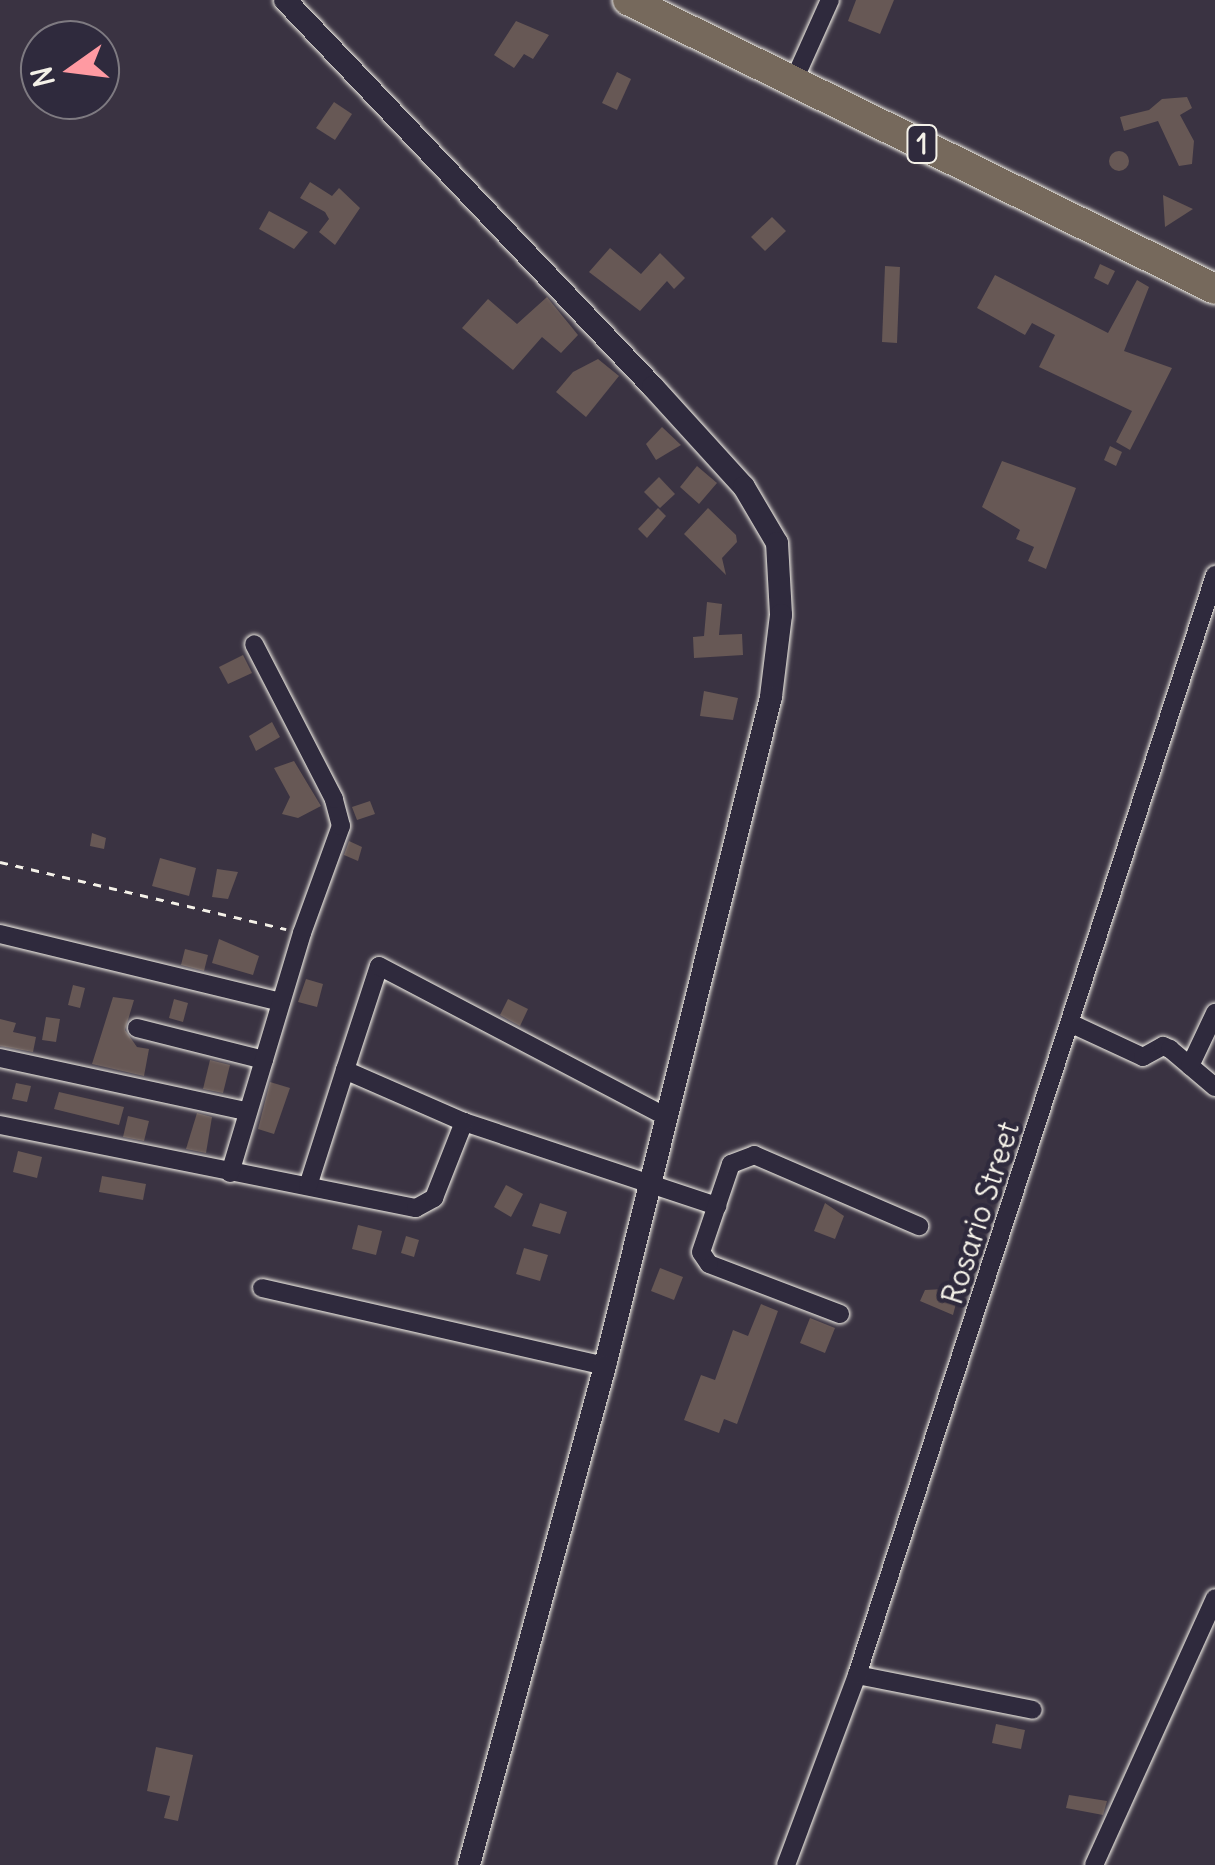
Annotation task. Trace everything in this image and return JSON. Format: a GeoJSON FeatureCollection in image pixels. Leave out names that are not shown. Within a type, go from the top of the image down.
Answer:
{"type":"FeatureCollection","features":[{"type":"Feature","properties":{"kind":"highway","name":"1"},"geometry":{"type":"LineString","coordinates":[[628,0],[1215,289]]}},
{"type":"Feature","properties":{"kind":"street"},"geometry":{"type":"LineString","coordinates":[[285,0],[653,386],[744,487],[777,543],[782,615],[770,697],[606,1366],[470,1865]]}},
{"type":"Feature","properties":{"kind":"street"},"geometry":{"type":"LineString","coordinates":[[794,80],[830,0]]}},
{"type":"Feature","properties":{"kind":"street","name":"Rosario Street"},"geometry":{"type":"LineString","coordinates":[[786,1865],[857,1675],[1215,575]]}},
{"type":"Feature","properties":{"kind":"street"},"geometry":{"type":"LineString","coordinates":[[230,1173],[245,1111],[302,933],[342,826],[254,644]]}},
{"type":"Feature","properties":{"kind":"street"},"geometry":{"type":"LineString","coordinates":[[0,934],[281,1002]]}},
{"type":"Feature","properties":{"kind":"street"},"geometry":{"type":"LineString","coordinates":[[308,1186],[378,966],[665,1116]]}},
{"type":"Feature","properties":{"kind":"street"},"geometry":{"type":"LineString","coordinates":[[1190,1066],[1215,1014]]}},
{"type":"Feature","properties":{"kind":"street"},"geometry":{"type":"LineString","coordinates":[[1072,1024],[1143,1057],[1162,1046],[1215,1087]]}},
{"type":"Feature","properties":{"kind":"street"},"geometry":{"type":"LineString","coordinates":[[137,1028],[264,1060]]}},
{"type":"Feature","properties":{"kind":"street"},"geometry":{"type":"LineString","coordinates":[[0,1058],[245,1111]]}},
{"type":"Feature","properties":{"kind":"street"},"geometry":{"type":"LineString","coordinates":[[345,1070],[464,1122],[649,1187],[716,1206]]}},
{"type":"Feature","properties":{"kind":"street"},"geometry":{"type":"LineString","coordinates":[[0,1125],[230,1173],[423,1206],[434,1198],[464,1122]]}},
{"type":"Feature","properties":{"kind":"street"},"geometry":{"type":"LineString","coordinates":[[840,1314],[708,1264],[702,1252],[731,1164],[754,1156],[920,1226]]}},
{"type":"Feature","properties":{"kind":"street"},"geometry":{"type":"LineString","coordinates":[[262,1288],[606,1366]]}},
{"type":"Feature","properties":{"kind":"street"},"geometry":{"type":"LineString","coordinates":[[1094,1865],[1131,1794],[1215,1598]]}},
{"type":"Feature","properties":{"kind":"street"},"geometry":{"type":"LineString","coordinates":[[857,1675],[1033,1710]]}},
{"type":"Feature","properties":{"kind":"path"},"geometry":{"type":"LineString","coordinates":[[0,862],[302,933]]}},
{"type":"Feature","properties":{"kind":"building"},"geometry":{"type":"Polygon","coordinates":[[[856,0],[894,0],[880,34],[848,21],[856,0]]]}},
{"type":"Feature","properties":{"kind":"building"},"geometry":{"type":"Polygon","coordinates":[[[516,21],[549,35],[533,59],[524,54],[514,68],[494,55],[516,21]]]}},
{"type":"Feature","properties":{"kind":"building"},"geometry":{"type":"Polygon","coordinates":[[[617,72],[631,79],[617,110],[602,103],[617,72]]]}},
{"type":"Feature","properties":{"kind":"building"},"geometry":{"type":"Polygon","coordinates":[[[1187,97],[1192,108],[1180,115],[1194,141],[1192,164],[1179,166],[1158,121],[1124,131],[1120,117],[1149,110],[1162,99],[1187,97]]]}},
{"type":"Feature","properties":{"kind":"building"},"geometry":{"type":"Polygon","coordinates":[[[334,102],[352,114],[335,140],[316,128],[334,102]]]}},
{"type":"Feature","properties":{"kind":"building"},"geometry":{"type":"Polygon","coordinates":[[[1119,151],[1129,161],[1119,171],[1109,161],[1119,151]]]}},
{"type":"Feature","properties":{"kind":"building"},"geometry":{"type":"Polygon","coordinates":[[[310,182],[332,196],[339,188],[360,208],[335,245],[319,232],[329,219],[325,212],[300,198],[310,182]]]}},
{"type":"Feature","properties":{"kind":"building"},"geometry":{"type":"Polygon","coordinates":[[[1163,195],[1193,209],[1165,227],[1163,195]]]}},
{"type":"Feature","properties":{"kind":"building"},"geometry":{"type":"Polygon","coordinates":[[[269,211],[308,232],[294,249],[259,229],[269,211]]]}},
{"type":"Feature","properties":{"kind":"building"},"geometry":{"type":"Polygon","coordinates":[[[772,217],[786,231],[765,251],[751,237],[772,217]]]}},
{"type":"Feature","properties":{"kind":"building"},"geometry":{"type":"Polygon","coordinates":[[[610,248],[641,274],[660,253],[685,278],[674,289],[667,281],[640,311],[589,272],[610,248]]]}},
{"type":"Feature","properties":{"kind":"building"},"geometry":{"type":"Polygon","coordinates":[[[1100,264],[1115,271],[1108,285],[1094,278],[1100,264]]]}},
{"type":"Feature","properties":{"kind":"building"},"geometry":{"type":"Polygon","coordinates":[[[885,266],[900,267],[897,343],[882,342],[885,266]]]}},
{"type":"Feature","properties":{"kind":"building"},"geometry":{"type":"Polygon","coordinates":[[[995,275],[1108,333],[1137,280],[1149,287],[1124,351],[1172,368],[1130,450],[1116,442],[1132,411],[1039,367],[1055,335],[1032,323],[1025,335],[977,308],[995,275]]]}},
{"type":"Feature","properties":{"kind":"building"},"geometry":{"type":"Polygon","coordinates":[[[547,297],[578,335],[561,353],[542,337],[513,370],[462,328],[488,299],[517,324],[547,297]]]}},
{"type":"Feature","properties":{"kind":"building"},"geometry":{"type":"Polygon","coordinates":[[[598,359],[619,376],[586,417],[556,392],[573,372],[598,359]]]}},
{"type":"Feature","properties":{"kind":"building"},"geometry":{"type":"Polygon","coordinates":[[[662,427],[681,445],[656,460],[646,444],[662,427]]]}},
{"type":"Feature","properties":{"kind":"building"},"geometry":{"type":"Polygon","coordinates":[[[1110,446],[1122,452],[1116,466],[1104,460],[1110,446]]]}},
{"type":"Feature","properties":{"kind":"building"},"geometry":{"type":"Polygon","coordinates":[[[1002,461],[1076,488],[1046,569],[1028,561],[1034,547],[1016,539],[1020,530],[982,507],[1002,461]]]}},
{"type":"Feature","properties":{"kind":"building"},"geometry":{"type":"Polygon","coordinates":[[[697,466],[717,483],[699,504],[680,487],[697,466]]]}},
{"type":"Feature","properties":{"kind":"building"},"geometry":{"type":"Polygon","coordinates":[[[659,477],[675,494],[660,508],[644,492],[659,477]]]}},
{"type":"Feature","properties":{"kind":"building"},"geometry":{"type":"Polygon","coordinates":[[[658,508],[666,516],[647,538],[638,529],[658,508]]]}},
{"type":"Feature","properties":{"kind":"building"},"geometry":{"type":"Polygon","coordinates":[[[708,508],[736,535],[737,542],[722,558],[726,575],[684,534],[708,508]]]}},
{"type":"Feature","properties":{"kind":"building"},"geometry":{"type":"Polygon","coordinates":[[[707,602],[722,604],[719,635],[742,634],[743,655],[694,658],[693,637],[704,636],[707,602]]]}},
{"type":"Feature","properties":{"kind":"building"},"geometry":{"type":"Polygon","coordinates":[[[243,655],[252,673],[228,684],[219,667],[243,655]]]}},
{"type":"Feature","properties":{"kind":"building"},"geometry":{"type":"Polygon","coordinates":[[[704,691],[738,698],[733,720],[700,716],[704,691]]]}},
{"type":"Feature","properties":{"kind":"building"},"geometry":{"type":"Polygon","coordinates":[[[272,722],[280,737],[256,751],[249,736],[272,722]]]}},
{"type":"Feature","properties":{"kind":"building"},"geometry":{"type":"Polygon","coordinates":[[[294,761],[321,806],[298,818],[282,814],[290,797],[274,768],[294,761]]]}},
{"type":"Feature","properties":{"kind":"building"},"geometry":{"type":"Polygon","coordinates":[[[370,801],[375,814],[357,820],[352,807],[370,801]]]}},
{"type":"Feature","properties":{"kind":"building"},"geometry":{"type":"Polygon","coordinates":[[[92,833],[106,838],[104,849],[90,846],[92,833]]]}},
{"type":"Feature","properties":{"kind":"building"},"geometry":{"type":"Polygon","coordinates":[[[349,841],[362,847],[358,861],[344,855],[349,841]]]}},
{"type":"Feature","properties":{"kind":"building"},"geometry":{"type":"Polygon","coordinates":[[[160,858],[196,868],[189,896],[152,886],[160,858]]]}},
{"type":"Feature","properties":{"kind":"building"},"geometry":{"type":"Polygon","coordinates":[[[217,869],[238,872],[228,899],[212,897],[217,869]]]}},
{"type":"Feature","properties":{"kind":"building"},"geometry":{"type":"Polygon","coordinates":[[[219,939],[259,956],[253,975],[212,963],[219,939]]]}},
{"type":"Feature","properties":{"kind":"building"},"geometry":{"type":"Polygon","coordinates":[[[185,949],[208,955],[204,971],[181,965],[185,949]]]}},
{"type":"Feature","properties":{"kind":"building"},"geometry":{"type":"Polygon","coordinates":[[[306,979],[323,984],[317,1007],[298,1002],[306,979]]]}},
{"type":"Feature","properties":{"kind":"building"},"geometry":{"type":"Polygon","coordinates":[[[73,985],[85,988],[80,1008],[68,1005],[73,985]]]}},
{"type":"Feature","properties":{"kind":"building"},"geometry":{"type":"Polygon","coordinates":[[[113,997],[134,1000],[125,1030],[137,1047],[149,1049],[144,1076],[92,1064],[113,997]]]}},
{"type":"Feature","properties":{"kind":"building"},"geometry":{"type":"Polygon","coordinates":[[[174,999],[188,1003],[183,1022],[169,1018],[174,999]]]}},
{"type":"Feature","properties":{"kind":"building"},"geometry":{"type":"Polygon","coordinates":[[[508,999],[528,1009],[520,1026],[500,1015],[508,999]]]}},
{"type":"Feature","properties":{"kind":"building"},"geometry":{"type":"Polygon","coordinates":[[[46,1017],[60,1019],[56,1042],[42,1040],[46,1017]]]}},
{"type":"Feature","properties":{"kind":"building"},"geometry":{"type":"Polygon","coordinates":[[[0,1019],[16,1023],[13,1032],[36,1037],[33,1052],[0,1046],[0,1019]]]}},
{"type":"Feature","properties":{"kind":"building"},"geometry":{"type":"Polygon","coordinates":[[[210,1060],[230,1065],[223,1093],[203,1089],[210,1060]]]}},
{"type":"Feature","properties":{"kind":"building"},"geometry":{"type":"Polygon","coordinates":[[[270,1082],[290,1088],[274,1134],[258,1129],[270,1082]]]}},
{"type":"Feature","properties":{"kind":"building"},"geometry":{"type":"Polygon","coordinates":[[[16,1083],[31,1086],[27,1102],[12,1099],[16,1083]]]}},
{"type":"Feature","properties":{"kind":"building"},"geometry":{"type":"Polygon","coordinates":[[[59,1092],[124,1107],[119,1125],[54,1109],[59,1092]]]}},
{"type":"Feature","properties":{"kind":"building"},"geometry":{"type":"Polygon","coordinates":[[[197,1113],[212,1117],[206,1153],[186,1149],[197,1113]]]}},
{"type":"Feature","properties":{"kind":"building"},"geometry":{"type":"Polygon","coordinates":[[[128,1116],[149,1121],[144,1141],[123,1137],[128,1116]]]}},
{"type":"Feature","properties":{"kind":"building"},"geometry":{"type":"Polygon","coordinates":[[[18,1151],[42,1157],[37,1178],[13,1172],[18,1151]]]}},
{"type":"Feature","properties":{"kind":"building"},"geometry":{"type":"Polygon","coordinates":[[[102,1176],[146,1184],[143,1200],[99,1192],[102,1176]]]}},
{"type":"Feature","properties":{"kind":"building"},"geometry":{"type":"Polygon","coordinates":[[[506,1185],[523,1194],[511,1217],[494,1207],[506,1185]]]}},
{"type":"Feature","properties":{"kind":"building"},"geometry":{"type":"Polygon","coordinates":[[[540,1203],[567,1212],[560,1234],[532,1226],[540,1203]]]}},
{"type":"Feature","properties":{"kind":"building"},"geometry":{"type":"Polygon","coordinates":[[[825,1203],[844,1216],[835,1239],[814,1231],[825,1203]]]}},
{"type":"Feature","properties":{"kind":"building"},"geometry":{"type":"Polygon","coordinates":[[[358,1225],[382,1231],[376,1255],[352,1249],[358,1225]]]}},
{"type":"Feature","properties":{"kind":"building"},"geometry":{"type":"Polygon","coordinates":[[[406,1236],[419,1240],[414,1257],[401,1253],[406,1236]]]}},
{"type":"Feature","properties":{"kind":"building"},"geometry":{"type":"Polygon","coordinates":[[[524,1248],[548,1255],[540,1281],[516,1274],[524,1248]]]}},
{"type":"Feature","properties":{"kind":"building"},"geometry":{"type":"Polygon","coordinates":[[[660,1268],[683,1277],[674,1300],[651,1291],[660,1268]]]}},
{"type":"Feature","properties":{"kind":"building"},"geometry":{"type":"Polygon","coordinates":[[[946,1283],[960,1288],[953,1315],[920,1301],[925,1290],[944,1289],[946,1283]]]}},
{"type":"Feature","properties":{"kind":"building"},"geometry":{"type":"Polygon","coordinates":[[[761,1304],[778,1311],[737,1424],[724,1419],[719,1433],[684,1420],[701,1375],[715,1380],[733,1330],[748,1336],[761,1304]]]}},
{"type":"Feature","properties":{"kind":"building"},"geometry":{"type":"Polygon","coordinates":[[[810,1318],[835,1328],[825,1353],[800,1343],[810,1318]]]}},
{"type":"Feature","properties":{"kind":"building"},"geometry":{"type":"Polygon","coordinates":[[[996,1724],[1025,1730],[1021,1749],[992,1743],[996,1724]]]}},
{"type":"Feature","properties":{"kind":"building"},"geometry":{"type":"Polygon","coordinates":[[[156,1747],[193,1755],[178,1821],[164,1818],[170,1796],[147,1791],[156,1747]]]}},
{"type":"Feature","properties":{"kind":"building"},"geometry":{"type":"Polygon","coordinates":[[[1069,1795],[1107,1801],[1103,1815],[1066,1808],[1069,1795]]]}}]}
